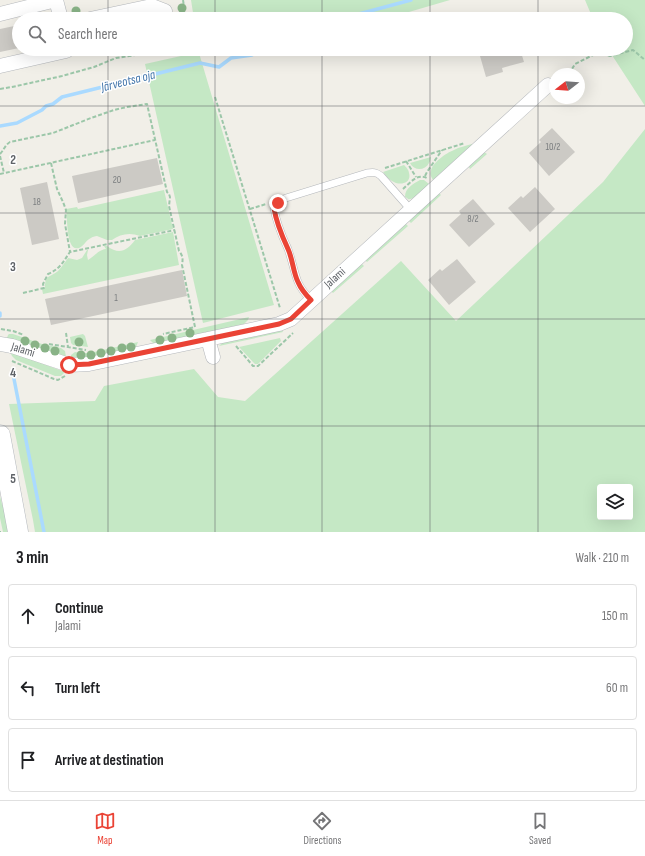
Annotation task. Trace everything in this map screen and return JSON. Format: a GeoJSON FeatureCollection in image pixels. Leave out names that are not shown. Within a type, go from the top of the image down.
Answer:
{"type":"FeatureCollection","features":[{"type":"Feature","properties":{"kind":"street"},"geometry":{"type":"LineString","coordinates":[[0,14],[56,0],[59,12]]}},
{"type":"Feature","properties":{"kind":"street"},"geometry":{"type":"LineString","coordinates":[[123,12],[152,6],[165,11]]}},
{"type":"Feature","properties":{"kind":"street"},"geometry":{"type":"LineString","coordinates":[[0,66],[44,56]]}},
{"type":"Feature","properties":{"kind":"street","name":"Jalami"},"geometry":{"type":"LineString","coordinates":[[0,344],[12,346],[69,365],[89,364],[279,324],[291,319],[548,85]]}},
{"type":"Feature","properties":{"kind":"street"},"geometry":{"type":"LineString","coordinates":[[208,339],[212,357]]}},
{"type":"Feature","properties":{"kind":"street"},"geometry":{"type":"LineString","coordinates":[[0,434],[18,532]]}},
{"type":"Feature","properties":{"kind":"lane"},"geometry":{"type":"LineString","coordinates":[[311,300],[302,290],[298,282],[288,250],[284,243],[274,208],[278,203],[286,198],[373,172],[380,176],[411,210]]}},
{"type":"Feature","properties":{"kind":"path"},"geometry":{"type":"LineString","coordinates":[[183,0],[185,12]]}},
{"type":"Feature","properties":{"kind":"path"},"geometry":{"type":"LineString","coordinates":[[633,50],[645,60]]}},
{"type":"Feature","properties":{"kind":"path"},"geometry":{"type":"LineString","coordinates":[[0,89],[62,76],[116,58],[129,56]]}},
{"type":"Feature","properties":{"kind":"path"},"geometry":{"type":"LineString","coordinates":[[573,68],[575,64],[591,56]]}},
{"type":"Feature","properties":{"kind":"path"},"geometry":{"type":"LineString","coordinates":[[216,97],[280,308]]}},
{"type":"Feature","properties":{"kind":"path"},"geometry":{"type":"LineString","coordinates":[[4,173],[0,155],[10,142],[53,133],[108,112],[147,104],[166,192],[169,194],[170,198],[169,206],[174,230],[179,251],[183,258],[182,265],[195,327],[158,335]]}},
{"type":"Feature","properties":{"kind":"path"},"geometry":{"type":"LineString","coordinates":[[0,174],[155,140]]}},
{"type":"Feature","properties":{"kind":"path"},"geometry":{"type":"LineString","coordinates":[[382,169],[471,141]]}},
{"type":"Feature","properties":{"kind":"path"},"geometry":{"type":"LineString","coordinates":[[425,176],[442,150]]}},
{"type":"Feature","properties":{"kind":"path"},"geometry":{"type":"LineString","coordinates":[[406,161],[416,177]]}},
{"type":"Feature","properties":{"kind":"path"},"geometry":{"type":"LineString","coordinates":[[51,163],[57,189],[64,202],[66,210],[64,224],[70,252]]}},
{"type":"Feature","properties":{"kind":"path"},"geometry":{"type":"LineString","coordinates":[[396,194],[416,177],[425,176],[428,178]]}},
{"type":"Feature","properties":{"kind":"path"},"geometry":{"type":"LineString","coordinates":[[23,293],[44,288],[43,284],[48,274],[59,268],[70,252],[174,230]]}},
{"type":"Feature","properties":{"kind":"path"},"geometry":{"type":"LineString","coordinates":[[1,329],[13,331],[26,336]]}},
{"type":"Feature","properties":{"kind":"path"},"geometry":{"type":"LineString","coordinates":[[235,345],[253,366],[258,366],[294,332]]}},
{"type":"Feature","properties":{"kind":"path"},"geometry":{"type":"LineString","coordinates":[[47,343],[76,349],[90,350]]}},
{"type":"Feature","properties":{"kind":"green space"},"geometry":{"type":"Polygon","coordinates":[[[191,0],[450,0],[409,12],[193,12],[191,0]]]}},
{"type":"Feature","properties":{"kind":"green space"},"geometry":{"type":"Polygon","coordinates":[[[585,0],[645,0],[645,106],[613,56],[633,56],[633,12],[590,12],[585,0]]]}},
{"type":"Feature","properties":{"kind":"green space"},"geometry":{"type":"Polygon","coordinates":[[[181,56],[200,56],[274,305],[203,323],[145,64],[181,56]]]}},
{"type":"Feature","properties":{"kind":"green space"},"geometry":{"type":"Polygon","coordinates":[[[645,129],[645,532],[35,532],[9,404],[95,401],[104,386],[194,369],[218,397],[245,401],[401,261],[456,321],[603,182],[645,129]]]}},
{"type":"Feature","properties":{"kind":"green space"},"geometry":{"type":"Polygon","coordinates":[[[473,144],[433,180],[431,176],[432,168],[443,156],[458,148],[473,144]]]}},
{"type":"Feature","properties":{"kind":"green space"},"geometry":{"type":"Polygon","coordinates":[[[484,152],[487,154],[470,169],[469,167],[471,163],[484,152]]]}},
{"type":"Feature","properties":{"kind":"green space"},"geometry":{"type":"Polygon","coordinates":[[[431,157],[427,166],[422,169],[414,168],[410,163],[431,157]]]}},
{"type":"Feature","properties":{"kind":"green space"},"geometry":{"type":"Polygon","coordinates":[[[404,165],[408,171],[409,180],[401,184],[395,183],[389,179],[383,172],[404,165]]]}},
{"type":"Feature","properties":{"kind":"green space"},"geometry":{"type":"Polygon","coordinates":[[[420,180],[424,180],[429,184],[413,198],[408,199],[405,197],[406,191],[420,180]]]}},
{"type":"Feature","properties":{"kind":"green space"},"geometry":{"type":"Polygon","coordinates":[[[164,190],[173,229],[140,236],[125,234],[112,240],[95,236],[79,248],[75,248],[71,245],[68,233],[66,209],[77,207],[78,209],[164,190]]]}},
{"type":"Feature","properties":{"kind":"green space"},"geometry":{"type":"Polygon","coordinates":[[[438,192],[441,195],[411,223],[408,220],[438,192]]]}},
{"type":"Feature","properties":{"kind":"green space"},"geometry":{"type":"Polygon","coordinates":[[[405,223],[408,226],[367,262],[365,260],[405,223]]]}},
{"type":"Feature","properties":{"kind":"green space"},"geometry":{"type":"Polygon","coordinates":[[[173,232],[179,265],[43,294],[42,289],[45,288],[48,277],[58,271],[68,258],[77,260],[82,258],[88,250],[88,260],[106,249],[104,246],[119,251],[129,247],[135,240],[173,232]]]}},
{"type":"Feature","properties":{"kind":"green space"},"geometry":{"type":"Polygon","coordinates":[[[361,263],[364,266],[333,293],[331,291],[361,263]]]}},
{"type":"Feature","properties":{"kind":"green space"},"geometry":{"type":"Polygon","coordinates":[[[249,317],[244,324],[154,344],[150,340],[249,317]]]}},
{"type":"Feature","properties":{"kind":"green space"},"geometry":{"type":"Polygon","coordinates":[[[282,330],[283,332],[219,346],[223,342],[282,330]]]}},
{"type":"Feature","properties":{"kind":"green space"},"geometry":{"type":"Polygon","coordinates":[[[9,334],[61,348],[65,351],[66,357],[7,338],[9,334]]]}},
{"type":"Feature","properties":{"kind":"green space"},"geometry":{"type":"Polygon","coordinates":[[[83,334],[88,347],[73,345],[71,343],[70,337],[83,334]]]}},
{"type":"Feature","properties":{"kind":"green space"},"geometry":{"type":"Polygon","coordinates":[[[280,338],[281,341],[258,364],[255,364],[239,347],[280,338]]]}},
{"type":"Feature","properties":{"kind":"green space"},"geometry":{"type":"Polygon","coordinates":[[[138,342],[136,347],[93,357],[71,358],[71,355],[75,352],[90,353],[138,342]]]}},
{"type":"Feature","properties":{"kind":"green space"},"geometry":{"type":"Polygon","coordinates":[[[10,352],[65,372],[61,376],[55,376],[16,360],[10,352]]]}},
{"type":"Feature","properties":{"kind":"green space"},"geometry":{"type":"Polygon","coordinates":[[[0,496],[2,504],[9,517],[11,532],[3,532],[0,518],[0,496]]]}},
{"type":"Feature","properties":{"kind":"building"},"geometry":{"type":"Polygon","coordinates":[[[12,26],[12,49],[0,52],[0,29],[12,26]]]}},
{"type":"Feature","properties":{"kind":"building"},"geometry":{"type":"Polygon","coordinates":[[[480,56],[522,56],[524,62],[502,68],[503,72],[486,77],[480,56]]]}},
{"type":"Feature","properties":{"kind":"building"},"geometry":{"type":"Polygon","coordinates":[[[552,128],[575,152],[549,176],[529,153],[541,142],[539,140],[552,128]]]}},
{"type":"Feature","properties":{"kind":"building"},"geometry":{"type":"Polygon","coordinates":[[[157,158],[163,184],[78,203],[72,176],[157,158]]]}},
{"type":"Feature","properties":{"kind":"building"},"geometry":{"type":"Polygon","coordinates":[[[47,182],[59,239],[32,245],[20,188],[47,182]]]}},
{"type":"Feature","properties":{"kind":"building"},"geometry":{"type":"Polygon","coordinates":[[[535,187],[555,209],[530,232],[508,208],[521,196],[523,198],[535,187]]]}},
{"type":"Feature","properties":{"kind":"building"},"geometry":{"type":"Polygon","coordinates":[[[473,199],[495,224],[469,247],[449,225],[461,214],[459,211],[473,199]]]}},
{"type":"Feature","properties":{"kind":"building"},"geometry":{"type":"Polygon","coordinates":[[[457,259],[476,282],[449,305],[428,280],[440,269],[442,271],[457,259]]]}},
{"type":"Feature","properties":{"kind":"building"},"geometry":{"type":"Polygon","coordinates":[[[182,270],[187,296],[51,325],[45,299],[182,270]]]}},
{"type":"Feature","properties":{"kind":"waterway","name":"Järveotsa oja"},"geometry":{"type":"LineString","coordinates":[[366,12],[411,0]]}},
{"type":"Feature","properties":{"kind":"waterway","name":"Järveotsa oja"},"geometry":{"type":"LineString","coordinates":[[0,126],[17,123],[42,110],[46,106],[53,104],[62,97],[200,63],[219,67],[231,58],[245,56]]}},
{"type":"Feature","properties":{"kind":"waterway"},"geometry":{"type":"LineString","coordinates":[[14,379],[44,532]]}},
{"type":"Feature","properties":{"kind":"route"},"geometry":{"type":"LineString","coordinates":[[69,365],[89,364],[279,324],[291,319],[311,300],[302,290],[298,282],[288,250],[284,243],[274,208],[278,203]]}}]}
